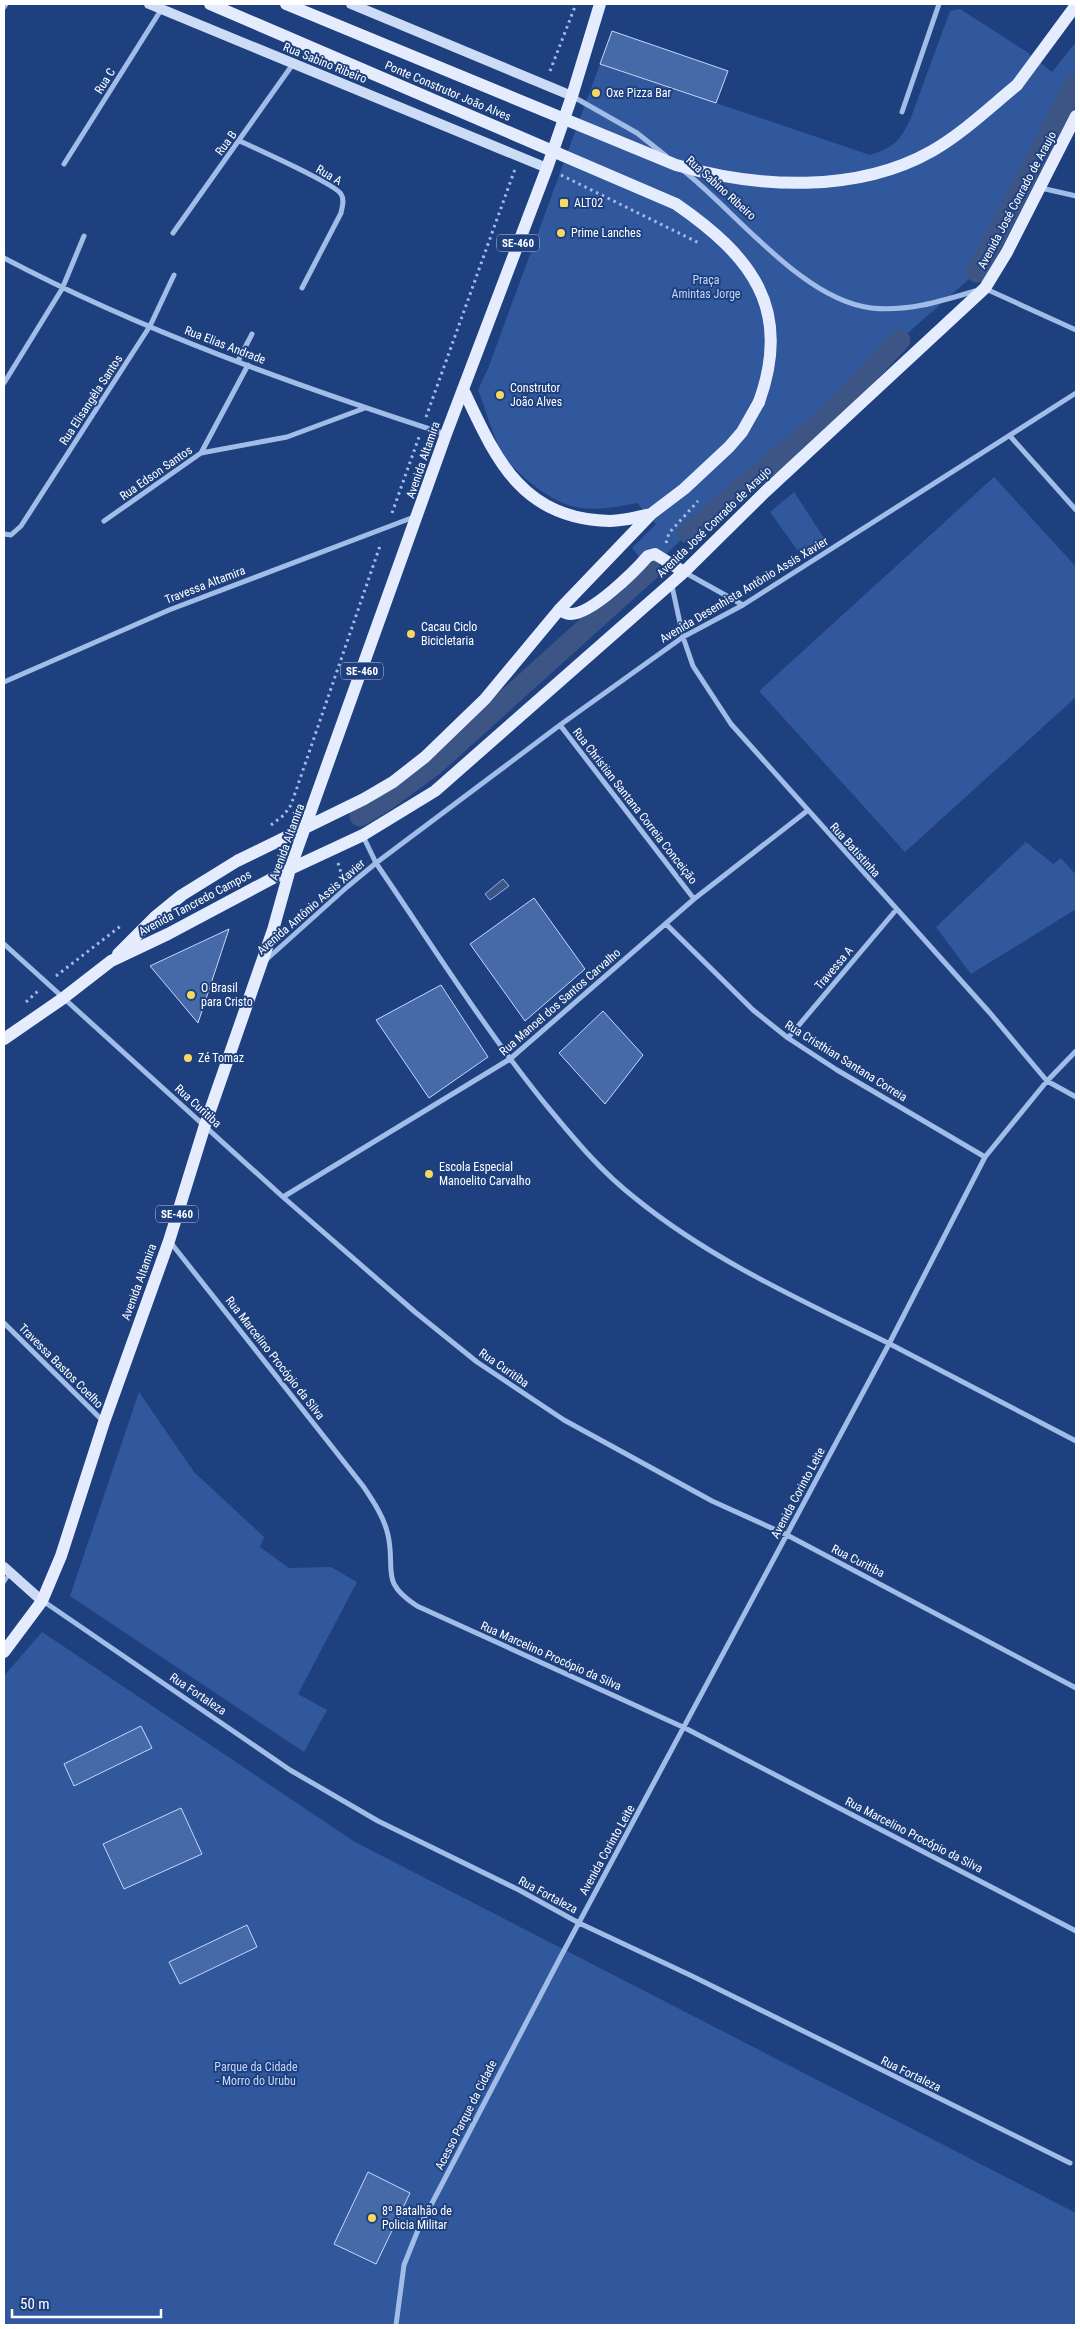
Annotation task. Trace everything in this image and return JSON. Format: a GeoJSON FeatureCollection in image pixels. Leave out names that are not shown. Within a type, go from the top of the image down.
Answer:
{"type":"FeatureCollection","features":[{"type":"Feature","properties":{"kind":"main road","name":"Ponte Construtor João Alves"},"geometry":{"type":"LineString","coordinates":[[210,4],[676,204],[708,226],[732,249],[756,281],[766,304],[770,324],[771,362],[769,376],[759,402],[742,432],[729,447],[684,489],[651,514]]}},
{"type":"Feature","properties":{"kind":"main road","name":"Ponte Construtor João Alves"},"geometry":{"type":"LineString","coordinates":[[286,4],[676,166],[711,175],[780,182],[838,181],[906,163],[931,151],[962,132],[1017,85],[1076,5]]}},
{"type":"Feature","properties":{"kind":"main road","name":"SE-460"},"geometry":{"type":"LineString","coordinates":[[572,96],[600,4]]}},
{"type":"Feature","properties":{"kind":"main road","name":"Avenida Altamira"},"geometry":{"type":"LineString","coordinates":[[42,1601],[61,1556],[104,1422],[169,1241],[204,1125],[241,1026],[290,869],[446,434],[547,168],[572,96]]}},
{"type":"Feature","properties":{"kind":"main road","name":"Avenida José Conrado de Araujo"},"geometry":{"type":"LineString","coordinates":[[290,869],[363,835],[435,791],[672,583],[765,492],[985,288],[1007,252],[1041,188],[1076,116]]}},
{"type":"Feature","properties":{"kind":"main road"},"geometry":{"type":"LineString","coordinates":[[463,389],[483,431],[506,470],[522,490],[545,506],[566,515],[602,521],[651,514]]}},
{"type":"Feature","properties":{"kind":"main road"},"geometry":{"type":"LineString","coordinates":[[307,826],[364,799],[393,782],[425,757],[485,699],[559,610],[651,514]]}},
{"type":"Feature","properties":{"kind":"main road"},"geometry":{"type":"LineString","coordinates":[[559,610],[568,614],[575,614],[590,607],[636,570],[648,556],[655,554],[684,572]]}},
{"type":"Feature","properties":{"kind":"main road","name":"Avenida Tancredo Campos"},"geometry":{"type":"LineString","coordinates":[[4,1039],[62,999],[111,961],[155,917],[182,895],[237,860],[307,826]]}},
{"type":"Feature","properties":{"kind":"main road","name":"Avenida Tancredo Campos"},"geometry":{"type":"LineString","coordinates":[[111,961],[168,934],[290,869]]}},
{"type":"Feature","properties":{"kind":"main road","name":"SE-460"},"geometry":{"type":"LineString","coordinates":[[4,1652],[42,1601]]}},
{"type":"Feature","properties":{"kind":"street","name":"Rua Sabino Ribeiro"},"geometry":{"type":"LineString","coordinates":[[149,4],[547,168]]}},
{"type":"Feature","properties":{"kind":"street","name":"Rua Sabino Ribeiro"},"geometry":{"type":"LineString","coordinates":[[351,4],[572,96],[638,133],[719,200],[787,266],[815,287],[833,297],[849,303],[889,309],[926,305],[985,288]]}},
{"type":"Feature","properties":{"kind":"street"},"geometry":{"type":"LineString","coordinates":[[902,112],[939,4]]}},
{"type":"Feature","properties":{"kind":"street","name":"Rua C"},"geometry":{"type":"LineString","coordinates":[[64,164],[162,9]]}},
{"type":"Feature","properties":{"kind":"street","name":"Rua B"},"geometry":{"type":"LineString","coordinates":[[173,233],[293,64]]}},
{"type":"Feature","properties":{"kind":"street","name":"Rua A"},"geometry":{"type":"LineString","coordinates":[[240,141],[337,190],[342,195],[341,213],[302,288]]}},
{"type":"Feature","properties":{"kind":"street"},"geometry":{"type":"LineString","coordinates":[[1041,188],[1076,196]]}},
{"type":"Feature","properties":{"kind":"street"},"geometry":{"type":"LineString","coordinates":[[4,384],[62,289],[84,236]]}},
{"type":"Feature","properties":{"kind":"street","name":"Rua Elias Andrade"},"geometry":{"type":"LineString","coordinates":[[4,258],[62,289],[150,326],[248,365],[366,408],[446,434]]}},
{"type":"Feature","properties":{"kind":"street","name":"Rua Elisangêla Santos"},"geometry":{"type":"LineString","coordinates":[[4,534],[11,535],[17,532],[150,326],[174,275]]}},
{"type":"Feature","properties":{"kind":"street"},"geometry":{"type":"LineString","coordinates":[[985,288],[1076,330]]}},
{"type":"Feature","properties":{"kind":"street"},"geometry":{"type":"LineString","coordinates":[[238,361],[252,334]]}},
{"type":"Feature","properties":{"kind":"street"},"geometry":{"type":"LineString","coordinates":[[201,453],[248,365]]}},
{"type":"Feature","properties":{"kind":"street","name":"Avenida Desenhista Antônio Assis Xavier"},"geometry":{"type":"LineString","coordinates":[[376,863],[560,725],[683,637],[743,605],[1010,436],[1076,392]]}},
{"type":"Feature","properties":{"kind":"street","name":"Rua Edson Santos"},"geometry":{"type":"LineString","coordinates":[[104,521],[201,453],[288,437],[366,408]]}},
{"type":"Feature","properties":{"kind":"street"},"geometry":{"type":"LineString","coordinates":[[1010,436],[1076,510]]}},
{"type":"Feature","properties":{"kind":"street","name":"Travessa Altamira"},"geometry":{"type":"LineString","coordinates":[[4,682],[169,610],[418,516]]}},
{"type":"Feature","properties":{"kind":"street"},"geometry":{"type":"LineString","coordinates":[[684,572],[743,605]]}},
{"type":"Feature","properties":{"kind":"street","name":"Rua Batistinha"},"geometry":{"type":"LineString","coordinates":[[672,583],[683,637],[693,666],[731,724],[990,1013],[1047,1080],[1076,1097]]}},
{"type":"Feature","properties":{"kind":"street","name":"Rua Christian Santana Correia Conceição"},"geometry":{"type":"LineString","coordinates":[[560,725],[694,898]]}},
{"type":"Feature","properties":{"kind":"street","name":"Rua Manoel dos Santos Carvalho"},"geometry":{"type":"LineString","coordinates":[[283,1197],[510,1059],[694,898],[807,811]]}},
{"type":"Feature","properties":{"kind":"street"},"geometry":{"type":"LineString","coordinates":[[363,835],[376,863],[510,1059],[595,1162],[634,1198],[684,1234],[750,1273],[822,1312],[889,1344],[1076,1441]]}},
{"type":"Feature","properties":{"kind":"street","name":"Avenida Antônio Assis Xavier"},"geometry":{"type":"LineString","coordinates":[[259,966],[346,887],[376,863]]}},
{"type":"Feature","properties":{"kind":"street","name":"Travessa A"},"geometry":{"type":"LineString","coordinates":[[788,1038],[896,910]]}},
{"type":"Feature","properties":{"kind":"street","name":"Rua Cristhian Santana Correia"},"geometry":{"type":"LineString","coordinates":[[666,924],[753,1010],[788,1038],[837,1070],[985,1157]]}},
{"type":"Feature","properties":{"kind":"street","name":"Rua Curitiba"},"geometry":{"type":"LineString","coordinates":[[4,944],[62,999],[283,1197],[415,1312],[477,1362],[564,1420],[712,1501],[787,1535],[1076,1688]]}},
{"type":"Feature","properties":{"kind":"street","name":"Avenida Corinto Leite"},"geometry":{"type":"LineString","coordinates":[[579,1923],[889,1344],[985,1157],[1047,1080],[1076,1051]]}},
{"type":"Feature","properties":{"kind":"street","name":"Rua Marcelino Procópio da Silva"},"geometry":{"type":"LineString","coordinates":[[169,1241],[363,1486],[386,1527],[389,1536],[391,1579],[405,1598],[417,1606],[685,1728],[1076,1931]]}},
{"type":"Feature","properties":{"kind":"street","name":"Travessa Bastos Coelho"},"geometry":{"type":"LineString","coordinates":[[4,1323],[104,1422]]}},
{"type":"Feature","properties":{"kind":"street"},"geometry":{"type":"LineString","coordinates":[[6,1574],[42,1601]]}},
{"type":"Feature","properties":{"kind":"street","name":"Rua Fortaleza"},"geometry":{"type":"LineString","coordinates":[[42,1601],[290,1770],[378,1821],[518,1890],[579,1923],[692,1976],[1070,2163]]}},
{"type":"Feature","properties":{"kind":"street","name":"Acesso Parque da Cidade"},"geometry":{"type":"LineString","coordinates":[[396,2325],[404,2265],[418,2230],[579,1923]]}},
{"type":"Feature","properties":{"kind":"path"},"geometry":{"type":"LineString","coordinates":[[547,168],[704,246]]}},
{"type":"Feature","properties":{"kind":"path"},"geometry":{"type":"LineString","coordinates":[[666,549],[669,534],[701,497]]}},
{"type":"Feature","properties":{"kind":"green space","name":"Praça Amintas Jorge"},"geometry":{"type":"Polygon","coordinates":[[[960,9],[1027,52],[1052,72],[1076,42],[1076,71],[977,272],[900,340],[828,416],[688,533],[650,570],[632,548],[656,524],[637,503],[599,509],[584,508],[566,504],[545,493],[514,468],[501,451],[478,390],[489,366],[600,64],[870,155],[885,149],[899,139],[910,120],[950,11],[960,9]]]}},
{"type":"Feature","properties":{"kind":"green space"},"geometry":{"type":"Polygon","coordinates":[[[994,477],[1076,567],[1076,697],[905,852],[759,691],[994,477]]]}},
{"type":"Feature","properties":{"kind":"green space"},"geometry":{"type":"Polygon","coordinates":[[[794,492],[824,538],[800,554],[770,512],[794,492]]]}},
{"type":"Feature","properties":{"kind":"green space"},"geometry":{"type":"Polygon","coordinates":[[[1026,842],[1053,864],[1061,858],[1076,875],[1076,909],[971,974],[936,927],[1026,842]]]}},
{"type":"Feature","properties":{"kind":"green space"},"geometry":{"type":"Polygon","coordinates":[[[139,1392],[194,1472],[264,1537],[260,1547],[289,1568],[331,1567],[357,1582],[298,1694],[327,1710],[304,1752],[70,1596],[139,1392]]]}},
{"type":"Feature","properties":{"kind":"green space","name":"Parque da Cidade - Morro do Urubu"},"geometry":{"type":"Polygon","coordinates":[[[42,1632],[355,1842],[1076,2213],[1076,2325],[4,2325],[4,1676],[42,1632]]]}},
{"type":"Feature","properties":{"kind":"shaded area"},"geometry":{"type":"Polygon","coordinates":[[[503,879],[509,886],[490,900],[485,894],[503,879]]]}},
{"type":"Feature","properties":{"kind":"building"},"geometry":{"type":"Polygon","coordinates":[[[612,31],[728,71],[716,103],[600,64],[612,31]]]}},
{"type":"Feature","properties":{"kind":"building"},"geometry":{"type":"Polygon","coordinates":[[[534,898],[585,969],[525,1021],[470,944],[534,898]]]}},
{"type":"Feature","properties":{"kind":"building","name":"O Brasil para Cristo"},"geometry":{"type":"Polygon","coordinates":[[[229,929],[198,1023],[150,966],[229,929]]]}},
{"type":"Feature","properties":{"kind":"building"},"geometry":{"type":"Polygon","coordinates":[[[441,985],[488,1057],[429,1098],[376,1020],[441,985]]]}},
{"type":"Feature","properties":{"kind":"building"},"geometry":{"type":"Polygon","coordinates":[[[603,1011],[643,1055],[605,1104],[559,1053],[603,1011]]]}},
{"type":"Feature","properties":{"kind":"building"},"geometry":{"type":"Polygon","coordinates":[[[141,1726],[152,1748],[74,1786],[64,1764],[141,1726]]]}},
{"type":"Feature","properties":{"kind":"building"},"geometry":{"type":"Polygon","coordinates":[[[181,1808],[202,1854],[124,1889],[103,1844],[181,1808]]]}},
{"type":"Feature","properties":{"kind":"building"},"geometry":{"type":"Polygon","coordinates":[[[247,1925],[257,1947],[180,1984],[169,1962],[247,1925]]]}},
{"type":"Feature","properties":{"kind":"building","name":"8º Batalhão de Policia Militar"},"geometry":{"type":"Polygon","coordinates":[[[368,2172],[410,2193],[376,2264],[334,2244],[368,2172]]]}},
{"type":"Feature","properties":{"kind":"waterway"},"geometry":{"type":"LineString","coordinates":[[977,272],[1076,82]]}},
{"type":"Feature","properties":{"kind":"waterway"},"geometry":{"type":"LineString","coordinates":[[688,533],[828,416],[900,340]]}},
{"type":"Feature","properties":{"kind":"waterway"},"geometry":{"type":"LineString","coordinates":[[360,816],[382,803],[434,765],[650,570]]}},
{"type":"Feature","properties":{"kind":"place","name":"Oxe Pizza Bar"},"geometry":{"type":"Point","coordinates":[596,93]}},
{"type":"Feature","properties":{"kind":"place","name":"ALT02"},"geometry":{"type":"Point","coordinates":[564,203]}},
{"type":"Feature","properties":{"kind":"place","name":"Prime Lanches"},"geometry":{"type":"Point","coordinates":[561,233]}},
{"type":"Feature","properties":{"kind":"place","name":"Construtor João Alves"},"geometry":{"type":"Point","coordinates":[500,395]}},
{"type":"Feature","properties":{"kind":"place","name":"Cacau Ciclo Bicicletaria"},"geometry":{"type":"Point","coordinates":[411,634]}},
{"type":"Feature","properties":{"kind":"place","name":"O Brasil para Cristo"},"geometry":{"type":"Point","coordinates":[191,995]}},
{"type":"Feature","properties":{"kind":"place","name":"Zé Tomaz"},"geometry":{"type":"Point","coordinates":[188,1058]}},
{"type":"Feature","properties":{"kind":"place","name":"Escola Especial Manoelito Carvalho"},"geometry":{"type":"Point","coordinates":[429,1174]}},
{"type":"Feature","properties":{"kind":"place","name":"8º Batalhão de Policia Militar"},"geometry":{"type":"Point","coordinates":[372,2218]}}]}
